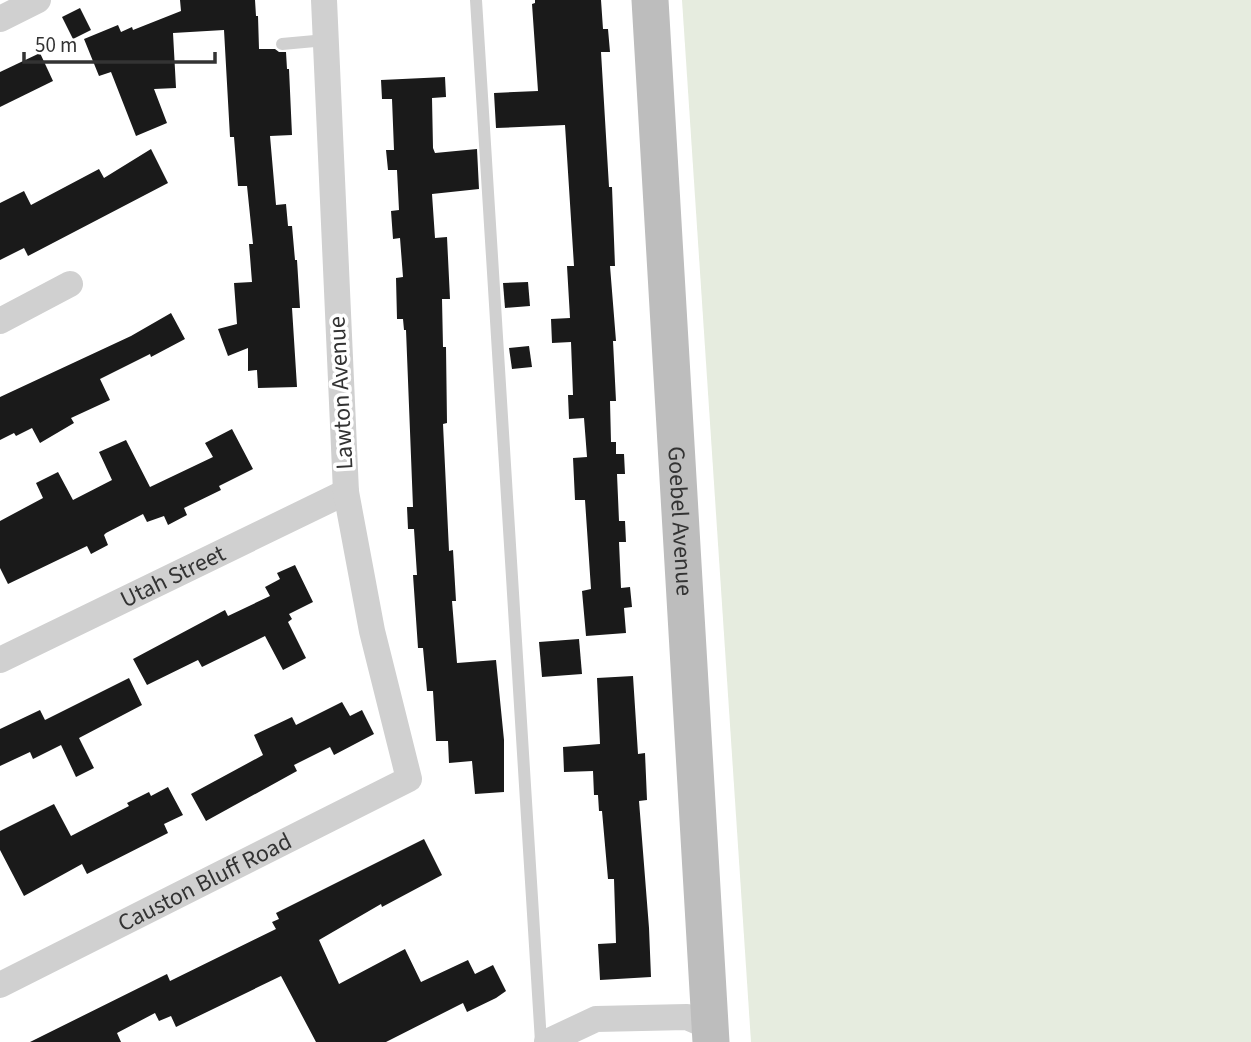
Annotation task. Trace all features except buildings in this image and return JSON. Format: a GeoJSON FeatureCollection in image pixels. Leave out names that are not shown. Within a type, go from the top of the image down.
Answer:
{"type":"FeatureCollection","features":[{"type":"Feature","properties":{"kind":"street","name":"Lawton Avenue"},"geometry":{"type":"LineString","coordinates":[[324,0],[346,492],[372,631],[409,779]]}},
{"type":"Feature","properties":{"kind":"street","name":"Goebel Avenue"},"geometry":{"type":"LineString","coordinates":[[649,0],[710,1035]]}},
{"type":"Feature","properties":{"kind":"street"},"geometry":{"type":"LineString","coordinates":[[0,321],[70,284]]}},
{"type":"Feature","properties":{"kind":"street","name":"Utah Street"},"geometry":{"type":"LineString","coordinates":[[0,660],[346,492]]}},
{"type":"Feature","properties":{"kind":"street","name":"Causton Bluff Road"},"geometry":{"type":"LineString","coordinates":[[0,985],[409,779]]}},
{"type":"Feature","properties":{"kind":"street"},"geometry":{"type":"LineString","coordinates":[[547,1042],[596,1019],[687,1017],[710,1035]]}},
{"type":"Feature","properties":{"kind":"lane"},"geometry":{"type":"LineString","coordinates":[[476,0],[541,1042]]}},
{"type":"Feature","properties":{"kind":"lane"},"geometry":{"type":"LineString","coordinates":[[282,44],[326,40]]}},
{"type":"Feature","properties":{"kind":"shaded area"},"geometry":{"type":"Polygon","coordinates":[[[682,0],[1251,0],[1251,1042],[751,1042],[682,0]]]}}]}
